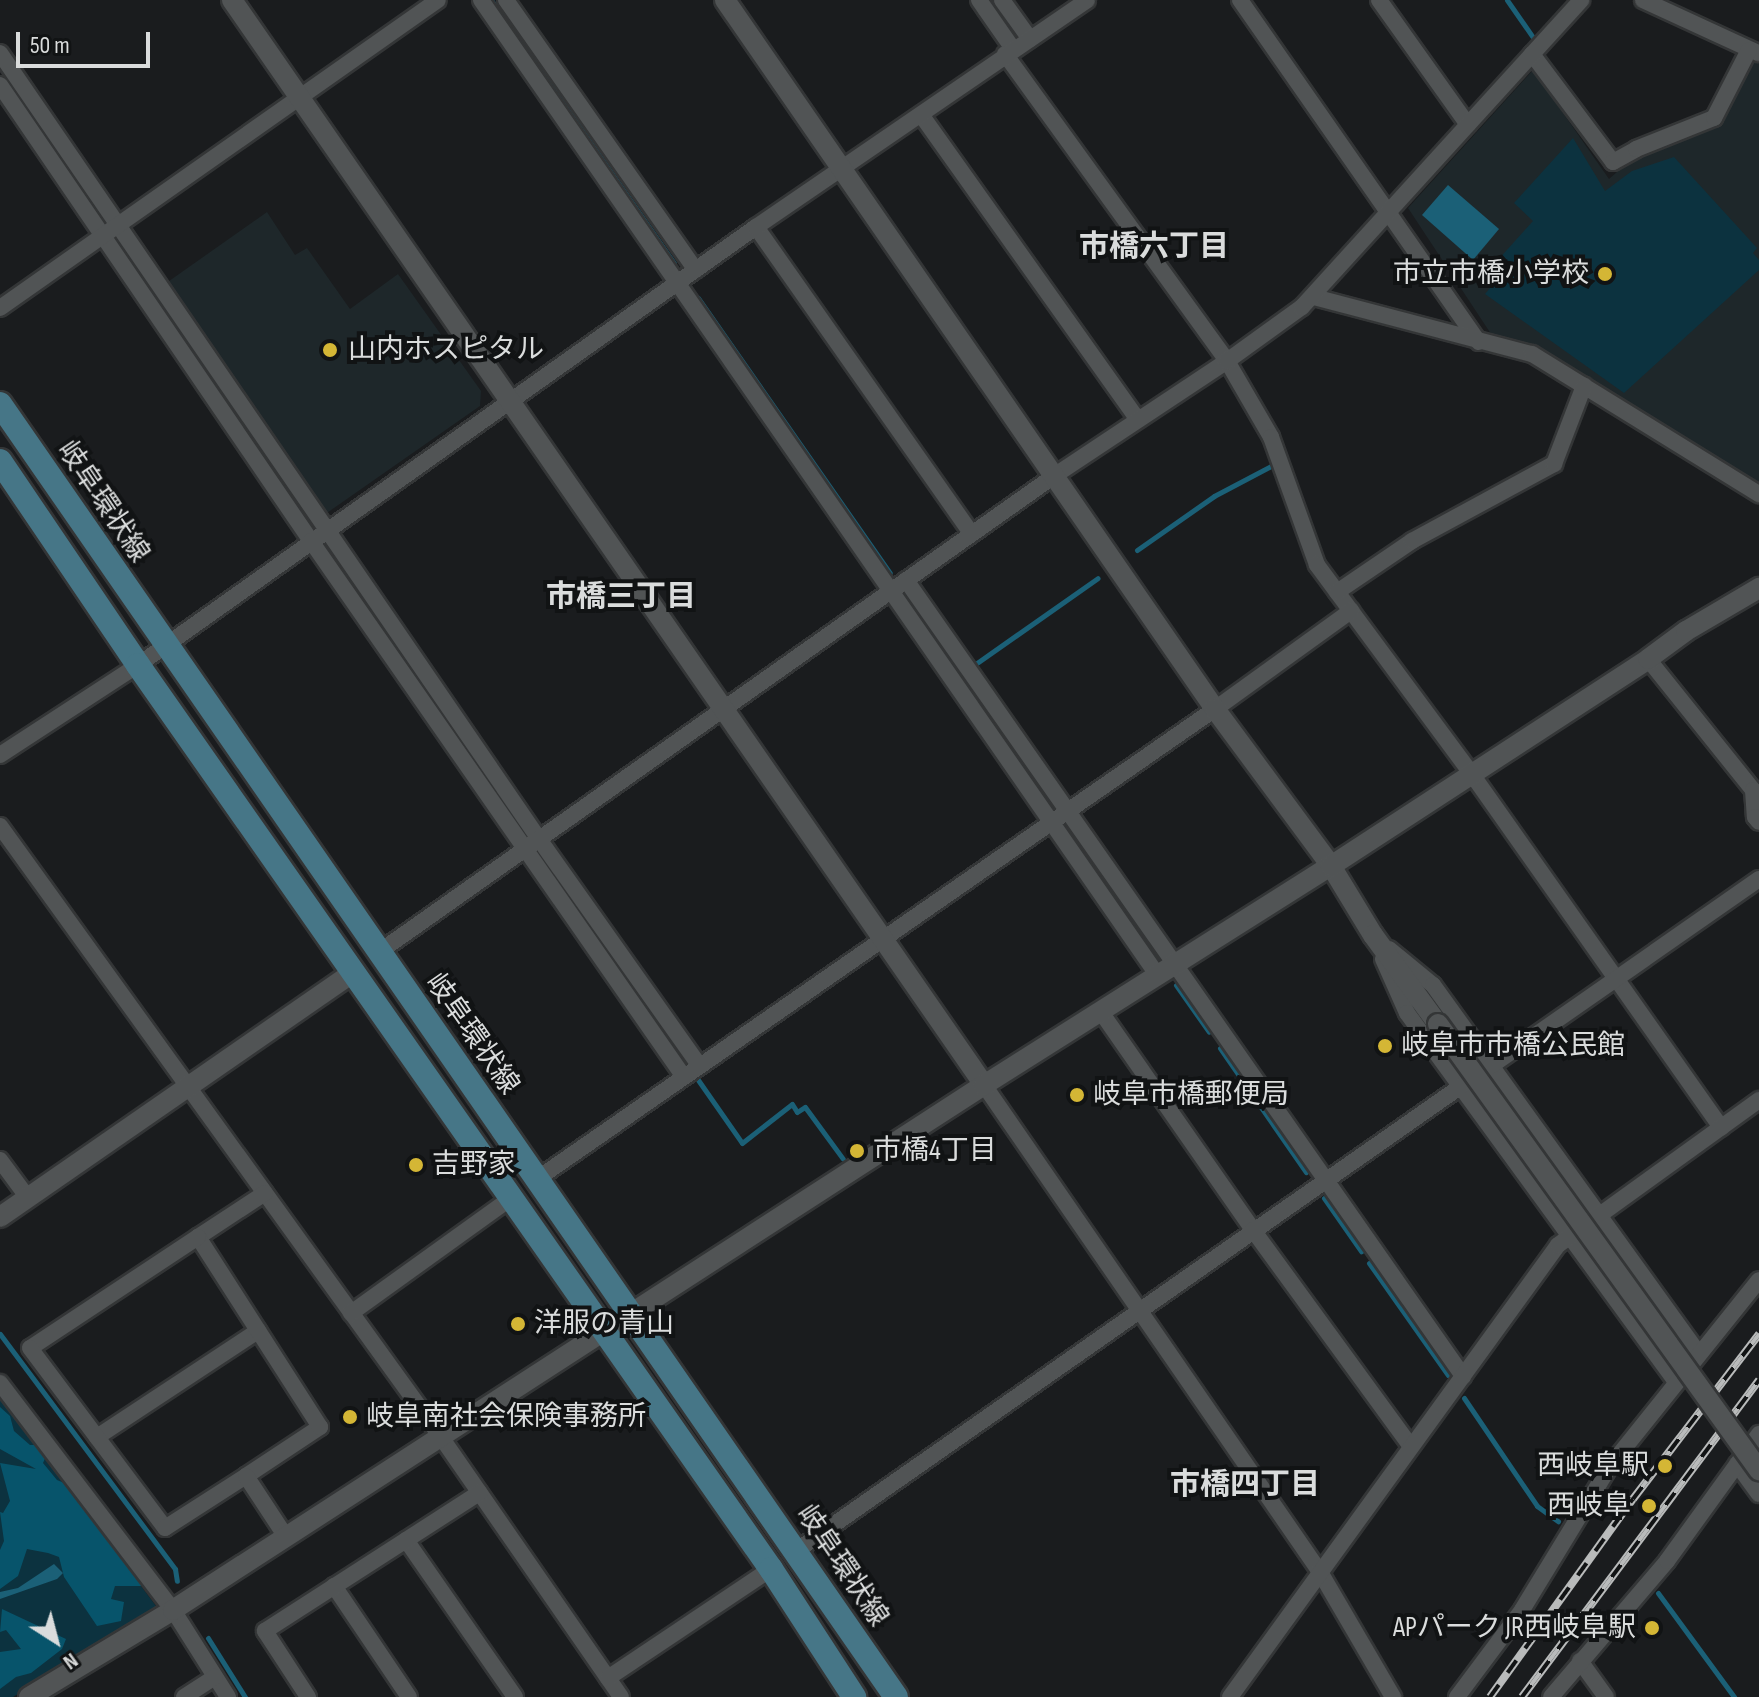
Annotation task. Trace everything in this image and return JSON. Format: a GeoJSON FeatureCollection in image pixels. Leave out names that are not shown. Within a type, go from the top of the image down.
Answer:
{"type":"FeatureCollection","features":[{"type":"Feature","properties":{"kind":"main road","name":"岐阜環状線"},"geometry":{"type":"LineString","coordinates":[[0,404],[164,645],[896,1697]]}},
{"type":"Feature","properties":{"kind":"main road"},"geometry":{"type":"LineString","coordinates":[[0,461],[138,665],[771,1569],[854,1697]]}},
{"type":"Feature","properties":{"kind":"street"},"geometry":{"type":"LineString","coordinates":[[232,0],[1320,1572],[1393,1697]]}},
{"type":"Feature","properties":{"kind":"street"},"geometry":{"type":"LineString","coordinates":[[0,308],[438,0]]}},
{"type":"Feature","properties":{"kind":"street"},"geometry":{"type":"LineString","coordinates":[[481,0],[1051,823],[1325,1179],[1463,1376]]}},
{"type":"Feature","properties":{"kind":"street"},"geometry":{"type":"LineString","coordinates":[[506,0],[696,270]]}},
{"type":"Feature","properties":{"kind":"street"},"geometry":{"type":"LineString","coordinates":[[725,0],[1215,709],[1331,866],[1373,935],[1759,1470]]}},
{"type":"Feature","properties":{"kind":"street"},"geometry":{"type":"LineString","coordinates":[[979,0],[1009,52],[1227,361],[1271,437],[1317,565],[1471,773],[1721,1128]]}},
{"type":"Feature","properties":{"kind":"street"},"geometry":{"type":"LineString","coordinates":[[1002,0],[1030,39]]}},
{"type":"Feature","properties":{"kind":"street"},"geometry":{"type":"LineString","coordinates":[[0,755],[138,665],[756,227],[1087,0]]}},
{"type":"Feature","properties":{"kind":"street"},"geometry":{"type":"LineString","coordinates":[[1240,0],[1479,342]]}},
{"type":"Feature","properties":{"kind":"street"},"geometry":{"type":"LineString","coordinates":[[1379,0],[1468,125]]}},
{"type":"Feature","properties":{"kind":"street"},"geometry":{"type":"LineString","coordinates":[[379,952],[891,590],[1137,419],[1227,361],[1314,297],[1581,0]]}},
{"type":"Feature","properties":{"kind":"street"},"geometry":{"type":"LineString","coordinates":[[1532,54],[1613,162],[1636,149],[1714,118],[1754,52],[1643,0]]}},
{"type":"Feature","properties":{"kind":"street"},"geometry":{"type":"LineString","coordinates":[[0,53],[539,839],[700,1066]]}},
{"type":"Feature","properties":{"kind":"street"},"geometry":{"type":"LineString","coordinates":[[0,85],[524,850],[684,1077]]}},
{"type":"Feature","properties":{"kind":"street"},"geometry":{"type":"LineString","coordinates":[[922,116],[1137,419]]}},
{"type":"Feature","properties":{"kind":"street"},"geometry":{"type":"LineString","coordinates":[[756,227],[972,534]]}},
{"type":"Feature","properties":{"kind":"street"},"geometry":{"type":"LineString","coordinates":[[1314,297],[1532,354],[1759,494]]}},
{"type":"Feature","properties":{"kind":"street"},"geometry":{"type":"LineString","coordinates":[[1337,592],[1412,541],[1554,464],[1584,386]]}},
{"type":"Feature","properties":{"kind":"street"},"geometry":{"type":"LineString","coordinates":[[906,580],[1069,810],[1166,970]]}},
{"type":"Feature","properties":{"kind":"street"},"geometry":{"type":"LineString","coordinates":[[29,1697],[173,1610],[984,1085],[1331,866],[1686,631],[1759,588]]}},
{"type":"Feature","properties":{"kind":"street"},"geometry":{"type":"LineString","coordinates":[[537,1179],[1215,709],[1351,611]]}},
{"type":"Feature","properties":{"kind":"street"},"geometry":{"type":"LineString","coordinates":[[1648,659],[1753,790],[1755,817],[1759,822]]}},
{"type":"Feature","properties":{"kind":"street"},"geometry":{"type":"LineString","coordinates":[[0,826],[441,1437],[614,1687]]}},
{"type":"Feature","properties":{"kind":"street"},"geometry":{"type":"LineString","coordinates":[[1491,1066],[1759,879]]}},
{"type":"Feature","properties":{"kind":"street"},"geometry":{"type":"LineString","coordinates":[[1373,935],[1433,985],[1698,1353]]}},
{"type":"Feature","properties":{"kind":"street"},"geometry":{"type":"LineString","coordinates":[[1373,935],[1407,1013],[1675,1380]]}},
{"type":"Feature","properties":{"kind":"street"},"geometry":{"type":"LineString","coordinates":[[0,1217],[353,973]]}},
{"type":"Feature","properties":{"kind":"street"},"geometry":{"type":"LineString","coordinates":[[1101,1012],[1253,1230],[1411,1447]]}},
{"type":"Feature","properties":{"kind":"street"},"geometry":{"type":"LineString","coordinates":[[796,1551],[1460,1087]]}},
{"type":"Feature","properties":{"kind":"street"},"geometry":{"type":"LineString","coordinates":[[1230,1697],[1558,1245],[1759,1100]]}},
{"type":"Feature","properties":{"kind":"street"},"geometry":{"type":"LineString","coordinates":[[0,1160],[28,1198]]}},
{"type":"Feature","properties":{"kind":"street"},"geometry":{"type":"LineString","coordinates":[[198,1237],[320,1427],[165,1528],[30,1348],[198,1237],[265,1193]]}},
{"type":"Feature","properties":{"kind":"street"},"geometry":{"type":"LineString","coordinates":[[351,1313],[511,1198]]}},
{"type":"Feature","properties":{"kind":"street"},"geometry":{"type":"LineString","coordinates":[[1457,1697],[1522,1610],[1595,1488],[1675,1380],[1759,1280]]}},
{"type":"Feature","properties":{"kind":"street"},"geometry":{"type":"LineString","coordinates":[[97,1437],[258,1331]]}},
{"type":"Feature","properties":{"kind":"street"},"geometry":{"type":"LineString","coordinates":[[0,1383],[173,1610],[228,1697]]}},
{"type":"Feature","properties":{"kind":"street"},"geometry":{"type":"LineString","coordinates":[[1551,1697],[1667,1561],[1757,1441]]}},
{"type":"Feature","properties":{"kind":"street"},"geometry":{"type":"LineString","coordinates":[[1737,1464],[1759,1494]]}},
{"type":"Feature","properties":{"kind":"street"},"geometry":{"type":"LineString","coordinates":[[246,1476],[286,1537]]}},
{"type":"Feature","properties":{"kind":"street"},"geometry":{"type":"LineString","coordinates":[[308,1697],[265,1631],[479,1493]]}},
{"type":"Feature","properties":{"kind":"street"},"geometry":{"type":"LineString","coordinates":[[406,1540],[515,1697]]}},
{"type":"Feature","properties":{"kind":"street"},"geometry":{"type":"LineString","coordinates":[[598,1697],[771,1569]]}},
{"type":"Feature","properties":{"kind":"street"},"geometry":{"type":"LineString","coordinates":[[334,1586],[409,1697]]}},
{"type":"Feature","properties":{"kind":"street"},"geometry":{"type":"LineString","coordinates":[[1580,1661],[1606,1697]]}},
{"type":"Feature","properties":{"kind":"street"},"geometry":{"type":"LineString","coordinates":[[184,1697],[215,1677]]}},
{"type":"Feature","properties":{"kind":"shaded area","name":"市立市橋小学校"},"geometry":{"type":"Polygon","coordinates":[[[1754,58],[1759,61],[1759,489],[1495,340],[1408,208],[1533,70],[1609,179],[1634,157],[1718,124],[1747,64],[1754,58]]]}},
{"type":"Feature","properties":{"kind":"shaded area"},"geometry":{"type":"Polygon","coordinates":[[[1573,138],[1605,191],[1632,171],[1674,157],[1757,248],[1753,253],[1759,260],[1759,270],[1624,393],[1485,294],[1497,280],[1488,271],[1533,221],[1514,203],[1573,138]]]}},
{"type":"Feature","properties":{"kind":"shaded area"},"geometry":{"type":"Polygon","coordinates":[[[1448,185],[1499,229],[1473,260],[1422,215],[1448,185]]]}},
{"type":"Feature","properties":{"kind":"shaded area","name":"山内ホスピタル"},"geometry":{"type":"Polygon","coordinates":[[[267,212],[295,255],[307,248],[350,309],[398,274],[481,391],[480,406],[324,515],[162,286],[267,212]]]}},
{"type":"Feature","properties":{"kind":"shaded area"},"geometry":{"type":"Polygon","coordinates":[[[0,1398],[159,1610],[13,1697],[0,1697],[0,1398]]]}},
{"type":"Feature","properties":{"kind":"shaded area"},"geometry":{"type":"Polygon","coordinates":[[[0,1407],[10,1416],[14,1431],[30,1445],[42,1445],[46,1456],[43,1463],[57,1480],[69,1485],[74,1497],[88,1502],[144,1577],[141,1586],[115,1586],[111,1599],[124,1602],[121,1621],[97,1626],[64,1577],[59,1557],[48,1553],[27,1549],[18,1576],[0,1589],[0,1550],[4,1541],[0,1512],[3,1513],[10,1501],[0,1463],[36,1469],[0,1449],[0,1407]]]}},
{"type":"Feature","properties":{"kind":"shaded area"},"geometry":{"type":"Polygon","coordinates":[[[54,1564],[63,1573],[57,1579],[0,1599],[0,1592],[18,1588],[54,1564]]]}},
{"type":"Feature","properties":{"kind":"shaded area"},"geometry":{"type":"Polygon","coordinates":[[[2,1609],[66,1639],[62,1649],[31,1673],[16,1677],[0,1689],[0,1652],[21,1649],[6,1630],[0,1632],[2,1609]]]}},
{"type":"Feature","properties":{"kind":"waterway"},"geometry":{"type":"LineString","coordinates":[[491,0],[674,263]]}},
{"type":"Feature","properties":{"kind":"waterway"},"geometry":{"type":"LineString","coordinates":[[992,0],[1009,25]]}},
{"type":"Feature","properties":{"kind":"waterway"},"geometry":{"type":"LineString","coordinates":[[1507,0],[1532,36]]}},
{"type":"Feature","properties":{"kind":"waterway"},"geometry":{"type":"LineString","coordinates":[[698,298],[890,573]]}},
{"type":"Feature","properties":{"kind":"waterway"},"geometry":{"type":"LineString","coordinates":[[218,391],[309,521]]}},
{"type":"Feature","properties":{"kind":"waterway"},"geometry":{"type":"LineString","coordinates":[[1137,550],[1214,496],[1271,466]]}},
{"type":"Feature","properties":{"kind":"waterway"},"geometry":{"type":"LineString","coordinates":[[329,550],[522,829]]}},
{"type":"Feature","properties":{"kind":"waterway"},"geometry":{"type":"LineString","coordinates":[[974,665],[1098,578]]}},
{"type":"Feature","properties":{"kind":"waterway"},"geometry":{"type":"LineString","coordinates":[[907,597],[1049,801]]}},
{"type":"Feature","properties":{"kind":"waterway"},"geometry":{"type":"LineString","coordinates":[[1067,827],[1155,955]]}},
{"type":"Feature","properties":{"kind":"waterway"},"geometry":{"type":"LineString","coordinates":[[541,856],[680,1055]]}},
{"type":"Feature","properties":{"kind":"waterway"},"geometry":{"type":"LineString","coordinates":[[1176,985],[1209,1032]]}},
{"type":"Feature","properties":{"kind":"waterway"},"geometry":{"type":"LineString","coordinates":[[1220,1048],[1306,1172]]}},
{"type":"Feature","properties":{"kind":"waterway"},"geometry":{"type":"LineString","coordinates":[[696,1077],[742,1143],[792,1104],[797,1112],[805,1107],[843,1159]]}},
{"type":"Feature","properties":{"kind":"waterway"},"geometry":{"type":"LineString","coordinates":[[1324,1198],[1361,1251]]}},
{"type":"Feature","properties":{"kind":"waterway"},"geometry":{"type":"LineString","coordinates":[[1369,1263],[1448,1375]]}},
{"type":"Feature","properties":{"kind":"waterway"},"geometry":{"type":"LineString","coordinates":[[0,1334],[175,1569],[177,1581]]}},
{"type":"Feature","properties":{"kind":"waterway"},"geometry":{"type":"LineString","coordinates":[[1464,1398],[1537,1506],[1558,1521]]}},
{"type":"Feature","properties":{"kind":"waterway"},"geometry":{"type":"LineString","coordinates":[[1658,1593],[1734,1697]]}},
{"type":"Feature","properties":{"kind":"waterway"},"geometry":{"type":"LineString","coordinates":[[208,1638],[245,1697]]}},
{"type":"Feature","properties":{"kind":"railway"},"geometry":{"type":"LineString","coordinates":[[1490,1697],[1633,1499],[1759,1334]]}},
{"type":"Feature","properties":{"kind":"railway"},"geometry":{"type":"LineString","coordinates":[[1522,1697],[1759,1380]]}},
{"type":"Feature","properties":{"kind":"place","name":"市立市橋小学校"},"geometry":{"type":"Point","coordinates":[1605,274]}},
{"type":"Feature","properties":{"kind":"place","name":"山内ホスピタル"},"geometry":{"type":"Point","coordinates":[330,350]}},
{"type":"Feature","properties":{"kind":"place","name":"岐阜市市橋公民館"},"geometry":{"type":"Point","coordinates":[1385,1046]}},
{"type":"Feature","properties":{"kind":"place","name":"岐阜市橋郵便局"},"geometry":{"type":"Point","coordinates":[1077,1095]}},
{"type":"Feature","properties":{"kind":"place","name":"市橋4丁目"},"geometry":{"type":"Point","coordinates":[857,1151]}},
{"type":"Feature","properties":{"kind":"place","name":"吉野家"},"geometry":{"type":"Point","coordinates":[416,1165]}},
{"type":"Feature","properties":{"kind":"place","name":"洋服の青山"},"geometry":{"type":"Point","coordinates":[518,1324]}},
{"type":"Feature","properties":{"kind":"place","name":"岐阜南社会保険事務所"},"geometry":{"type":"Point","coordinates":[350,1417]}},
{"type":"Feature","properties":{"kind":"place","name":"西岐阜駅"},"geometry":{"type":"Point","coordinates":[1665,1466]}},
{"type":"Feature","properties":{"kind":"place","name":"西岐阜"},"geometry":{"type":"Point","coordinates":[1649,1506]}},
{"type":"Feature","properties":{"kind":"place","name":"APパーク JR西岐阜駅"},"geometry":{"type":"Point","coordinates":[1652,1628]}},
{"type":"Feature","properties":{"kind":"district","name":"市橋六丁目"},"geometry":{"type":"Point","coordinates":[1154,247]}},
{"type":"Feature","properties":{"kind":"district","name":"市橋三丁目"},"geometry":{"type":"Point","coordinates":[621,597]}},
{"type":"Feature","properties":{"kind":"district","name":"市橋四丁目"},"geometry":{"type":"Point","coordinates":[1245,1485]}}]}
